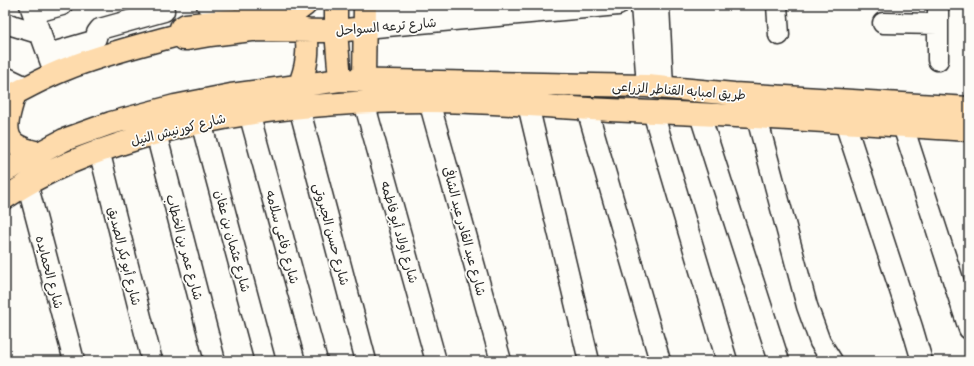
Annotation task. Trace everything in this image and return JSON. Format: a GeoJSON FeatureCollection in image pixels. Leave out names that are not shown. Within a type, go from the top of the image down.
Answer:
{"type":"FeatureCollection","features":[{"type":"Feature","properties":{"kind":"main road","name":"شارع ترعه السواحل"},"geometry":{"type":"LineString","coordinates":[[305,5],[290,14],[186,25],[181,28],[181,34],[184,39],[187,39],[252,30],[336,31],[365,15]]}},
{"type":"Feature","properties":{"kind":"main road"},"geometry":{"type":"LineString","coordinates":[[336,5],[336,31],[340,80]]}},
{"type":"Feature","properties":{"kind":"main road"},"geometry":{"type":"LineString","coordinates":[[364,80],[365,15]]}},
{"type":"Feature","properties":{"kind":"main road"},"geometry":{"type":"LineString","coordinates":[[299,96],[308,47],[306,30]]}},
{"type":"Feature","properties":{"kind":"main road","name":"شارع ترعه السواحل"},"geometry":{"type":"LineString","coordinates":[[13,89],[52,64],[111,53],[181,34]]}},
{"type":"Feature","properties":{"kind":"main road","name":"شارع كورنيش النيل"},"geometry":{"type":"LineString","coordinates":[[5,198],[27,183],[62,165],[99,150],[156,133],[201,122],[249,113],[340,80],[364,80]]}},
{"type":"Feature","properties":{"kind":"main road","name":"طريق امبابه القناطر الزراعى"},"geometry":{"type":"LineString","coordinates":[[364,80],[655,87],[734,94],[969,108]]}},
{"type":"Feature","properties":{"kind":"main road"},"geometry":{"type":"LineString","coordinates":[[553,106],[554,85]]}},
{"type":"Feature","properties":{"kind":"main road"},"geometry":{"type":"LineString","coordinates":[[13,89],[7,122],[7,133],[13,143],[22,148],[39,153]]}},
{"type":"Feature","properties":{"kind":"main road","name":"شارع كورنيش النيل"},"geometry":{"type":"LineString","coordinates":[[5,171],[64,140],[111,123],[175,106],[231,95],[299,96],[364,102]]}},
{"type":"Feature","properties":{"kind":"main road","name":"طريق امبابه القناطر الزراعى"},"geometry":{"type":"LineString","coordinates":[[364,102],[429,101],[553,106],[969,130]]}},
{"type":"Feature","properties":{"kind":"street"},"geometry":{"type":"LineString","coordinates":[[62,5],[32,9],[52,64],[93,41],[96,38],[98,31],[105,27],[164,12]]}},
{"type":"Feature","properties":{"kind":"street"},"geometry":{"type":"LineString","coordinates":[[207,5],[221,11],[233,20]]}},
{"type":"Feature","properties":{"kind":"street","name":"شارع ترعه السواحل"},"geometry":{"type":"LineString","coordinates":[[365,15],[454,5]]}},
{"type":"Feature","properties":{"kind":"street","name":"شارع ترعه السواحل"},"geometry":{"type":"LineString","coordinates":[[365,15],[618,5]]}},
{"type":"Feature","properties":{"kind":"street"},"geometry":{"type":"LineString","coordinates":[[641,5],[655,87]]}},
{"type":"Feature","properties":{"kind":"street"},"geometry":{"type":"LineString","coordinates":[[655,87],[659,5]]}},
{"type":"Feature","properties":{"kind":"street"},"geometry":{"type":"LineString","coordinates":[[777,5],[779,35]]}},
{"type":"Feature","properties":{"kind":"street"},"geometry":{"type":"LineString","coordinates":[[883,23],[938,14],[938,60]]}},
{"type":"Feature","properties":{"kind":"street"},"geometry":{"type":"LineString","coordinates":[[5,23],[41,34]]}},
{"type":"Feature","properties":{"kind":"street"},"geometry":{"type":"LineString","coordinates":[[105,27],[111,53]]}},
{"type":"Feature","properties":{"kind":"street","name":"شارع حسن الجبروتى"},"geometry":{"type":"LineString","coordinates":[[299,96],[366,361]]}},
{"type":"Feature","properties":{"kind":"street","name":"شارع عبد القادر عبد الشافى"},"geometry":{"type":"LineString","coordinates":[[429,101],[501,361]]}},
{"type":"Feature","properties":{"kind":"street","name":"شارع اولاد أبو فاطمه"},"geometry":{"type":"LineString","coordinates":[[364,102],[436,361]]}},
{"type":"Feature","properties":{"kind":"street"},"geometry":{"type":"LineString","coordinates":[[528,106],[589,361]]}},
{"type":"Feature","properties":{"kind":"street"},"geometry":{"type":"LineString","coordinates":[[587,109],[660,361]]}},
{"type":"Feature","properties":{"kind":"street"},"geometry":{"type":"LineString","coordinates":[[653,112],[727,361]]}},
{"type":"Feature","properties":{"kind":"street","name":"شارع رفاعى سلامه"},"geometry":{"type":"LineString","coordinates":[[249,113],[317,361]]}},
{"type":"Feature","properties":{"kind":"street"},"geometry":{"type":"LineString","coordinates":[[700,115],[779,361]]}},
{"type":"Feature","properties":{"kind":"street"},"geometry":{"type":"LineString","coordinates":[[757,118],[807,306],[820,342],[832,361]]}},
{"type":"Feature","properties":{"kind":"street","name":"شارع عثمان بن عفان"},"geometry":{"type":"LineString","coordinates":[[201,122],[265,361]]}},
{"type":"Feature","properties":{"kind":"street"},"geometry":{"type":"LineString","coordinates":[[845,123],[922,361]]}},
{"type":"Feature","properties":{"kind":"street"},"geometry":{"type":"LineString","coordinates":[[903,126],[969,329]]}},
{"type":"Feature","properties":{"kind":"street","name":"شارع عمر بن الخطاب"},"geometry":{"type":"LineString","coordinates":[[156,133],[215,361]]}},
{"type":"Feature","properties":{"kind":"street","name":"شارع أبو بكر الصديق"},"geometry":{"type":"LineString","coordinates":[[99,150],[152,361]]}},
{"type":"Feature","properties":{"kind":"street","name":"شارع الحمايده"},"geometry":{"type":"LineString","coordinates":[[27,183],[74,361]]}}]}
